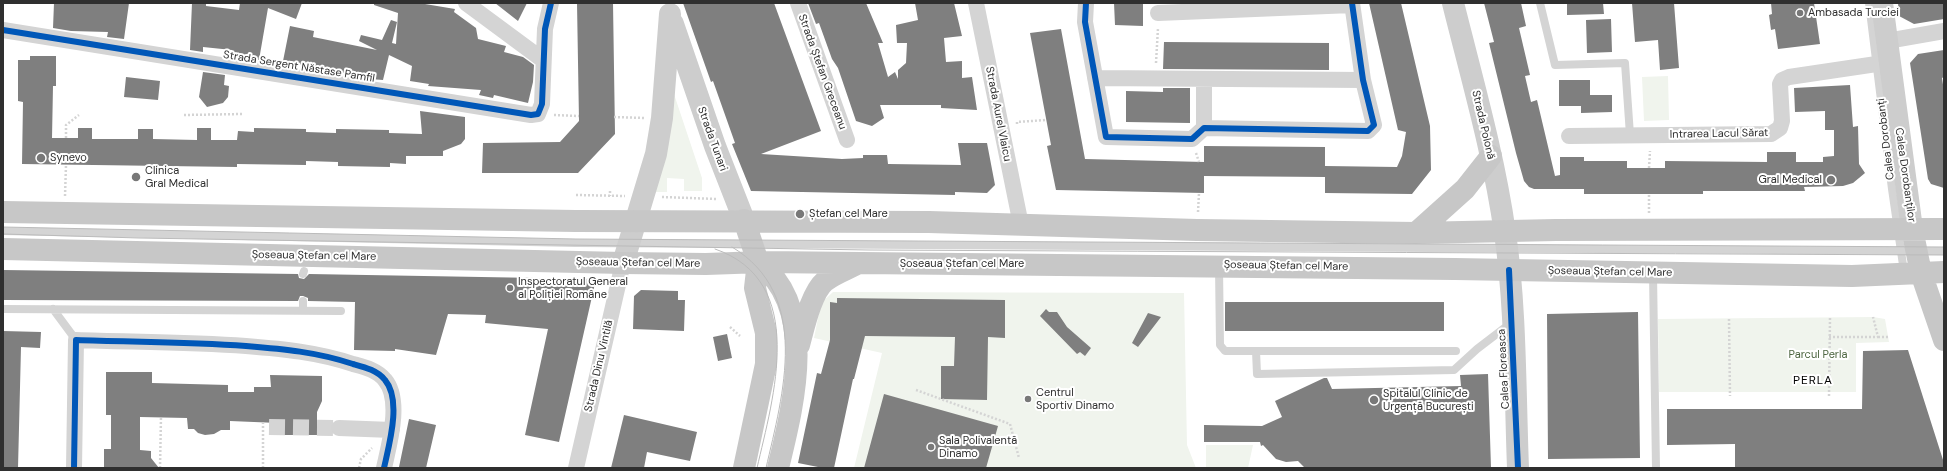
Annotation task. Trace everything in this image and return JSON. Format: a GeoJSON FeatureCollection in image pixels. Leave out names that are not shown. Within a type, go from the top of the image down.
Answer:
{"type":"FeatureCollection","features":[{"type":"Feature","properties":{"kind":"main road"},"geometry":{"type":"LineString","coordinates":[[1416,233],[1465,189],[1491,156]]}},
{"type":"Feature","properties":{"kind":"main road","name":"Șoseaua Ștefan cel Mare"},"geometry":{"type":"LineString","coordinates":[[3,212],[576,221],[744,220],[1197,230],[1416,233],[1507,250],[1653,273],[1852,276],[1944,272]]}},
{"type":"Feature","properties":{"kind":"main road","name":"Strada Tunari"},"geometry":{"type":"LineString","coordinates":[[744,220],[755,253]]}},
{"type":"Feature","properties":{"kind":"main road"},"geometry":{"type":"LineString","coordinates":[[1904,229],[1912,273],[1944,340]]}},
{"type":"Feature","properties":{"kind":"main road","name":"Șoseaua Ștefan cel Mare"},"geometry":{"type":"LineString","coordinates":[[3,249],[706,264],[755,253],[858,264],[1219,266],[1507,250],[1556,230],[1944,229]]}},
{"type":"Feature","properties":{"kind":"main road"},"geometry":{"type":"LineString","coordinates":[[755,253],[782,288],[789,306],[798,350]]}},
{"type":"Feature","properties":{"kind":"main road"},"geometry":{"type":"LineString","coordinates":[[744,468],[766,364],[766,333],[755,288],[755,253]]}},
{"type":"Feature","properties":{"kind":"main road"},"geometry":{"type":"LineString","coordinates":[[778,468],[792,399],[798,350],[813,301],[824,282],[836,273],[858,264]]}},
{"type":"Feature","properties":{"kind":"street"},"geometry":{"type":"LineString","coordinates":[[466,3],[543,60]]}},
{"type":"Feature","properties":{"kind":"street"},"geometry":{"type":"LineString","coordinates":[[538,114],[542,104],[546,20],[551,3]]}},
{"type":"Feature","properties":{"kind":"street","name":"Strada Ștefan Greceanu"},"geometry":{"type":"LineString","coordinates":[[798,3],[847,140]]}},
{"type":"Feature","properties":{"kind":"street","name":"Strada Aurel Vlaicu"},"geometry":{"type":"LineString","coordinates":[[976,3],[1021,225]]}},
{"type":"Feature","properties":{"kind":"street"},"geometry":{"type":"LineString","coordinates":[[1086,3],[1086,22],[1106,137],[1192,139],[1204,128],[1368,131],[1374,125],[1364,80],[1352,4],[1240,6],[1158,13]]}},
{"type":"Feature","properties":{"kind":"street","name":"Strada Polonă"},"geometry":{"type":"LineString","coordinates":[[1453,3],[1491,156],[1507,250]]}},
{"type":"Feature","properties":{"kind":"street","name":"Calea Dorobanților"},"geometry":{"type":"LineString","coordinates":[[1882,3],[1884,56],[1904,229]]}},
{"type":"Feature","properties":{"kind":"street","name":"Strada Tunari"},"geometry":{"type":"LineString","coordinates":[[623,263],[628,243],[654,165],[662,118],[668,9]]}},
{"type":"Feature","properties":{"kind":"street","name":"Strada Tunari"},"geometry":{"type":"LineString","coordinates":[[668,9],[714,146],[744,220]]}},
{"type":"Feature","properties":{"kind":"street","name":"Strada Sergent Năstase Pamfil"},"geometry":{"type":"LineString","coordinates":[[3,30],[531,115],[538,114]]}},
{"type":"Feature","properties":{"kind":"street"},"geometry":{"type":"LineString","coordinates":[[1884,56],[1944,31]]}},
{"type":"Feature","properties":{"kind":"street","name":"Intrarea Lacul Sărat"},"geometry":{"type":"LineString","coordinates":[[1569,136],[1771,134],[1780,128],[1780,84],[1782,80],[1789,77],[1884,56]]}},
{"type":"Feature","properties":{"kind":"street"},"geometry":{"type":"LineString","coordinates":[[1095,78],[1155,80],[1364,80]]}},
{"type":"Feature","properties":{"kind":"street"},"geometry":{"type":"LineString","coordinates":[[1204,80],[1204,128]]}},
{"type":"Feature","properties":{"kind":"street","name":"Calea Floreasca"},"geometry":{"type":"LineString","coordinates":[[1507,250],[1512,323],[1518,468]]}},
{"type":"Feature","properties":{"kind":"street","name":"Strada Dinu Vintilă"},"geometry":{"type":"LineString","coordinates":[[576,468],[623,263]]}},
{"type":"Feature","properties":{"kind":"street"},"geometry":{"type":"LineString","coordinates":[[74,468],[76,340],[214,344],[300,350],[370,369],[385,380],[393,398],[384,430],[384,468]]}},
{"type":"Feature","properties":{"kind":"street"},"geometry":{"type":"LineString","coordinates":[[339,428],[384,430]]}},
{"type":"Feature","properties":{"kind":"lane"},"geometry":{"type":"LineString","coordinates":[[1540,3],[1555,65],[1625,63],[1630,135]]}},
{"type":"Feature","properties":{"kind":"lane"},"geometry":{"type":"LineString","coordinates":[[1869,3],[1884,56]]}},
{"type":"Feature","properties":{"kind":"lane","name":"Șoseaua Ștefan cel Mare"},"geometry":{"type":"LineString","coordinates":[[3,231],[628,243],[755,253],[1507,250],[1944,251]]}},
{"type":"Feature","properties":{"kind":"lane"},"geometry":{"type":"LineString","coordinates":[[1219,266],[1220,346],[1225,351],[1456,351]]}},
{"type":"Feature","properties":{"kind":"lane"},"geometry":{"type":"LineString","coordinates":[[1653,273],[1656,468]]}},
{"type":"Feature","properties":{"kind":"lane"},"geometry":{"type":"LineString","coordinates":[[303,301],[303,311]]}},
{"type":"Feature","properties":{"kind":"lane"},"geometry":{"type":"LineString","coordinates":[[3,309],[341,311]]}},
{"type":"Feature","properties":{"kind":"lane"},"geometry":{"type":"LineString","coordinates":[[53,309],[76,340]]}},
{"type":"Feature","properties":{"kind":"lane"},"geometry":{"type":"LineString","coordinates":[[1256,351],[1257,374],[1454,370],[1477,349],[1512,323]]}},
{"type":"Feature","properties":{"kind":"path"},"geometry":{"type":"LineString","coordinates":[[1155,80],[1158,13]]}},
{"type":"Feature","properties":{"kind":"path"},"geometry":{"type":"LineString","coordinates":[[184,115],[243,114]]}},
{"type":"Feature","properties":{"kind":"path"},"geometry":{"type":"LineString","coordinates":[[538,114],[579,116]]}},
{"type":"Feature","properties":{"kind":"path"},"geometry":{"type":"LineString","coordinates":[[66,138],[66,125],[79,115]]}},
{"type":"Feature","properties":{"kind":"path"},"geometry":{"type":"LineString","coordinates":[[614,117],[662,118]]}},
{"type":"Feature","properties":{"kind":"path"},"geometry":{"type":"LineString","coordinates":[[1018,129],[1016,122],[1046,120]]}},
{"type":"Feature","properties":{"kind":"path"},"geometry":{"type":"LineString","coordinates":[[65,213],[66,165]]}},
{"type":"Feature","properties":{"kind":"path"},"geometry":{"type":"LineString","coordinates":[[610,191],[610,196]]}},
{"type":"Feature","properties":{"kind":"path"},"geometry":{"type":"LineString","coordinates":[[1873,317],[1878,337]]}},
{"type":"Feature","properties":{"kind":"path"},"geometry":{"type":"LineString","coordinates":[[1829,396],[1830,318]]}},
{"type":"Feature","properties":{"kind":"path"},"geometry":{"type":"LineString","coordinates":[[1730,319],[1730,396]]}},
{"type":"Feature","properties":{"kind":"path"},"geometry":{"type":"LineString","coordinates":[[730,327],[740,336]]}},
{"type":"Feature","properties":{"kind":"path"},"geometry":{"type":"LineString","coordinates":[[1829,337],[1889,336]]}},
{"type":"Feature","properties":{"kind":"path"},"geometry":{"type":"LineString","coordinates":[[916,390],[1010,424],[1019,458]]}},
{"type":"Feature","properties":{"kind":"path"},"geometry":{"type":"LineString","coordinates":[[160,468],[161,417]]}},
{"type":"Feature","properties":{"kind":"path"},"geometry":{"type":"LineString","coordinates":[[263,468],[264,422]]}},
{"type":"Feature","properties":{"kind":"path"},"geometry":{"type":"LineString","coordinates":[[360,468],[361,459],[374,447],[384,430]]}},
{"type":"Feature","properties":{"kind":"green space"},"geometry":{"type":"Polygon","coordinates":[[[1668,76],[1669,120],[1644,121],[1642,77],[1668,76]]]}},
{"type":"Feature","properties":{"kind":"green space"},"geometry":{"type":"Polygon","coordinates":[[[671,85],[702,178],[702,191],[684,191],[684,179],[667,178],[667,192],[654,192],[671,85]]]}},
{"type":"Feature","properties":{"kind":"green space","name":"Centrul Sportiv Dinamo"},"geometry":{"type":"Polygon","coordinates":[[[833,292],[1184,293],[1187,445],[1196,468],[854,468],[882,353],[814,338],[821,303],[833,292]]]}},
{"type":"Feature","properties":{"kind":"green space","name":"Parcul Perla"},"geometry":{"type":"Polygon","coordinates":[[[1873,317],[1885,319],[1889,342],[1856,343],[1856,392],[1659,392],[1658,319],[1873,317]]]}},
{"type":"Feature","properties":{"kind":"green space"},"geometry":{"type":"Polygon","coordinates":[[[1206,445],[1253,445],[1248,468],[1206,468],[1206,445]]]}},
{"type":"Feature","properties":{"kind":"building"},"geometry":{"type":"Polygon","coordinates":[[[54,3],[129,3],[124,39],[107,37],[108,32],[71,31],[53,28],[54,3]]]}},
{"type":"Feature","properties":{"kind":"building"},"geometry":{"type":"Polygon","coordinates":[[[192,3],[206,3],[206,6],[239,10],[240,3],[302,3],[296,19],[268,8],[259,60],[232,55],[232,50],[203,47],[203,52],[190,50],[192,3]]]}},
{"type":"Feature","properties":{"kind":"building"},"geometry":{"type":"Polygon","coordinates":[[[374,3],[419,3],[455,9],[454,12],[476,28],[478,39],[506,46],[504,52],[523,57],[534,65],[533,82],[528,103],[494,95],[493,98],[479,95],[481,90],[428,86],[429,84],[410,81],[412,66],[389,55],[383,80],[370,79],[283,61],[290,26],[314,31],[313,37],[377,50],[359,41],[361,35],[382,40],[391,20],[397,22],[392,43],[396,44],[398,13],[374,5],[374,3]]]}},
{"type":"Feature","properties":{"kind":"building"},"geometry":{"type":"Polygon","coordinates":[[[495,3],[527,3],[518,21],[495,3]]]}},
{"type":"Feature","properties":{"kind":"building"},"geometry":{"type":"Polygon","coordinates":[[[577,3],[613,3],[615,134],[578,173],[482,173],[483,143],[560,142],[579,121],[577,3]]]}},
{"type":"Feature","properties":{"kind":"building"},"geometry":{"type":"Polygon","coordinates":[[[683,3],[774,3],[821,131],[761,154],[842,159],[863,158],[863,155],[887,155],[888,164],[961,165],[958,143],[987,143],[995,185],[987,193],[955,192],[955,195],[751,191],[732,144],[735,143],[713,81],[711,82],[683,3]]]}},
{"type":"Feature","properties":{"kind":"building"},"geometry":{"type":"Polygon","coordinates":[[[808,3],[866,3],[883,43],[878,43],[888,77],[895,72],[898,79],[898,70],[906,63],[907,43],[897,43],[896,25],[918,20],[915,3],[954,3],[962,36],[944,38],[946,62],[962,61],[962,78],[972,77],[977,110],[941,108],[941,105],[880,105],[884,118],[872,126],[856,121],[838,68],[832,59],[819,23],[816,24],[808,3]]]}},
{"type":"Feature","properties":{"kind":"building"},"geometry":{"type":"Polygon","coordinates":[[[1114,3],[1143,3],[1143,26],[1115,25],[1114,3]]]}},
{"type":"Feature","properties":{"kind":"building"},"geometry":{"type":"Polygon","coordinates":[[[1369,3],[1401,3],[1430,126],[1431,170],[1412,194],[1325,193],[1325,177],[1204,176],[1204,193],[1056,190],[1047,146],[1051,145],[1030,33],[1061,29],[1085,159],[1204,162],[1204,146],[1325,147],[1325,166],[1397,167],[1402,156],[1406,132],[1398,130],[1369,3]]]}},
{"type":"Feature","properties":{"kind":"building"},"geometry":{"type":"Polygon","coordinates":[[[1484,3],[1521,3],[1526,26],[1519,28],[1530,75],[1525,76],[1531,102],[1537,100],[1555,176],[1560,175],[1560,157],[1584,157],[1584,161],[1627,161],[1627,168],[1665,168],[1665,161],[1767,162],[1767,152],[1796,152],[1796,162],[1823,162],[1823,157],[1834,156],[1834,130],[1825,130],[1825,111],[1795,112],[1794,88],[1850,85],[1853,127],[1858,126],[1859,164],[1865,173],[1853,183],[1843,186],[1804,187],[1805,191],[1703,191],[1703,194],[1584,194],[1584,189],[1534,189],[1529,187],[1524,181],[1516,153],[1489,43],[1494,42],[1484,3]]]}},
{"type":"Feature","properties":{"kind":"building"},"geometry":{"type":"Polygon","coordinates":[[[1567,3],[1603,3],[1604,14],[1567,15],[1567,3]]]}},
{"type":"Feature","properties":{"kind":"building"},"geometry":{"type":"Polygon","coordinates":[[[1632,3],[1674,3],[1679,68],[1660,70],[1658,40],[1635,42],[1632,3]]]}},
{"type":"Feature","properties":{"kind":"building"},"geometry":{"type":"Polygon","coordinates":[[[1771,3],[1814,3],[1820,44],[1778,49],[1775,29],[1771,30],[1769,15],[1772,14],[1771,3]]]}},
{"type":"Feature","properties":{"kind":"building"},"geometry":{"type":"Polygon","coordinates":[[[1898,3],[1944,3],[1944,19],[1914,24],[1899,16],[1898,3]]]}},
{"type":"Feature","properties":{"kind":"building"},"geometry":{"type":"Polygon","coordinates":[[[1611,19],[1612,52],[1587,53],[1586,20],[1611,19]]]}},
{"type":"Feature","properties":{"kind":"building"},"geometry":{"type":"Polygon","coordinates":[[[1164,42],[1329,43],[1329,70],[1163,69],[1164,42]]]}},
{"type":"Feature","properties":{"kind":"building"},"geometry":{"type":"Polygon","coordinates":[[[1944,50],[1944,77],[1942,78],[1944,91],[1944,188],[1931,184],[1928,179],[1910,63],[1918,54],[1944,50]]]}},
{"type":"Feature","properties":{"kind":"building"},"geometry":{"type":"Polygon","coordinates":[[[30,56],[56,56],[56,86],[53,86],[52,138],[78,138],[78,128],[92,128],[92,139],[138,139],[138,129],[153,129],[153,139],[197,140],[197,128],[211,128],[211,140],[237,140],[238,131],[254,132],[254,128],[306,129],[306,132],[336,133],[336,129],[389,130],[389,133],[422,134],[420,111],[465,117],[465,139],[461,144],[443,151],[443,156],[406,156],[406,164],[390,163],[390,167],[338,166],[338,162],[306,161],[306,165],[237,164],[237,167],[22,164],[23,102],[18,101],[18,60],[30,60],[30,56]]]}},
{"type":"Feature","properties":{"kind":"building"},"geometry":{"type":"Polygon","coordinates":[[[203,72],[225,75],[224,85],[229,86],[228,97],[223,103],[207,107],[199,97],[203,72]]]}},
{"type":"Feature","properties":{"kind":"building"},"geometry":{"type":"Polygon","coordinates":[[[126,77],[160,81],[158,100],[124,97],[126,77]]]}},
{"type":"Feature","properties":{"kind":"building"},"geometry":{"type":"Polygon","coordinates":[[[1559,80],[1590,80],[1590,95],[1612,95],[1612,112],[1581,113],[1581,106],[1559,106],[1559,80]]]}},
{"type":"Feature","properties":{"kind":"building"},"geometry":{"type":"Polygon","coordinates":[[[1163,88],[1190,88],[1190,123],[1126,122],[1126,91],[1163,92],[1163,88]]]}},
{"type":"Feature","properties":{"kind":"building"},"geometry":{"type":"Polygon","coordinates":[[[3,270],[298,274],[299,278],[304,279],[309,274],[596,279],[559,442],[525,435],[548,329],[485,323],[486,315],[448,314],[436,355],[395,349],[395,351],[354,350],[355,302],[308,301],[308,298],[303,296],[300,296],[298,301],[3,300],[3,270]]]}},
{"type":"Feature","properties":{"kind":"building"},"geometry":{"type":"Polygon","coordinates":[[[641,290],[678,291],[678,300],[685,300],[684,331],[633,329],[634,296],[641,290]]]}},
{"type":"Feature","properties":{"kind":"building"},"geometry":{"type":"Polygon","coordinates":[[[837,298],[1005,300],[1005,338],[988,337],[987,400],[941,399],[941,366],[954,366],[955,337],[865,336],[853,379],[834,468],[823,468],[798,463],[817,373],[821,374],[830,340],[830,302],[837,303],[837,298]]]}},
{"type":"Feature","properties":{"kind":"building"},"geometry":{"type":"Polygon","coordinates":[[[1225,302],[1444,302],[1444,331],[1225,331],[1225,302]]]}},
{"type":"Feature","properties":{"kind":"building"},"geometry":{"type":"Polygon","coordinates":[[[1046,309],[1049,312],[1057,312],[1067,327],[1091,348],[1085,356],[1080,352],[1077,354],[1040,316],[1046,309]]]}},
{"type":"Feature","properties":{"kind":"building"},"geometry":{"type":"Polygon","coordinates":[[[1638,312],[1640,458],[1548,459],[1547,314],[1638,312]]]}},
{"type":"Feature","properties":{"kind":"building"},"geometry":{"type":"Polygon","coordinates":[[[1148,313],[1161,317],[1138,347],[1132,343],[1148,313]]]}},
{"type":"Feature","properties":{"kind":"building"},"geometry":{"type":"Polygon","coordinates":[[[3,331],[41,332],[40,348],[21,347],[18,468],[3,468],[3,331]]]}},
{"type":"Feature","properties":{"kind":"building"},"geometry":{"type":"Polygon","coordinates":[[[727,334],[732,358],[718,361],[713,337],[727,334]]]}},
{"type":"Feature","properties":{"kind":"building"},"geometry":{"type":"Polygon","coordinates":[[[1908,350],[1944,463],[1944,468],[1735,468],[1735,444],[1667,445],[1667,409],[1862,409],[1863,351],[1908,350]]]}},
{"type":"Feature","properties":{"kind":"building"},"geometry":{"type":"Polygon","coordinates":[[[106,372],[152,372],[152,383],[228,385],[228,392],[254,392],[254,387],[271,387],[270,375],[322,376],[322,401],[317,412],[317,435],[278,435],[278,423],[230,421],[230,430],[221,430],[214,434],[205,435],[198,433],[194,429],[188,429],[187,418],[140,417],[140,450],[151,451],[151,458],[159,468],[104,468],[104,449],[111,449],[111,415],[106,415],[106,372]]]}},
{"type":"Feature","properties":{"kind":"building","name":"Spitalul Clinic de Urgență București"},"geometry":{"type":"Polygon","coordinates":[[[1488,374],[1491,468],[1305,468],[1298,461],[1286,462],[1276,459],[1263,445],[1261,446],[1260,442],[1204,442],[1204,425],[1262,426],[1282,417],[1275,401],[1324,378],[1327,378],[1332,389],[1461,386],[1460,375],[1488,374]]]}},
{"type":"Feature","properties":{"kind":"building","name":"Sala Polivalentă Dinamo"},"geometry":{"type":"Polygon","coordinates":[[[884,394],[998,426],[986,468],[864,468],[884,394]]]}},
{"type":"Feature","properties":{"kind":"building"},"geometry":{"type":"Polygon","coordinates":[[[624,415],[697,432],[690,461],[647,452],[644,468],[611,468],[624,415]]]}},
{"type":"Feature","properties":{"kind":"building"},"geometry":{"type":"Polygon","coordinates":[[[409,419],[436,425],[426,468],[399,467],[409,419]]]}},
{"type":"Feature","properties":{"kind":"tunnel"},"geometry":{"type":"LineString","coordinates":[[269,427],[339,428]]}},
{"type":"Feature","properties":{"kind":"tram line"},"geometry":{"type":"LineString","coordinates":[[3,227],[576,239],[1944,247]]}},
{"type":"Feature","properties":{"kind":"tram line"},"geometry":{"type":"LineString","coordinates":[[3,234],[139,238],[869,250],[1944,255]]}},
{"type":"Feature","properties":{"kind":"tram line"},"geometry":{"type":"LineString","coordinates":[[732,247],[757,267],[773,291],[782,319],[785,348],[784,378],[766,468]]}},
{"type":"Feature","properties":{"kind":"tram line"},"geometry":{"type":"LineString","coordinates":[[715,249],[744,265],[763,287],[774,314],[777,344],[776,376],[757,468]]}},
{"type":"Feature","properties":{"kind":"cycle path"},"geometry":{"type":"LineString","coordinates":[[3,30],[531,115],[538,114],[542,104],[545,29],[551,3]]}},
{"type":"Feature","properties":{"kind":"cycle path"},"geometry":{"type":"LineString","coordinates":[[1086,3],[1085,22],[1106,137],[1192,139],[1204,128],[1368,131],[1374,125],[1363,80],[1352,3]]}},
{"type":"Feature","properties":{"kind":"cycle path"},"geometry":{"type":"LineString","coordinates":[[1509,270],[1518,468]]}},
{"type":"Feature","properties":{"kind":"cycle path"},"geometry":{"type":"LineString","coordinates":[[74,468],[76,340],[273,348],[340,360],[370,369],[385,380],[393,399],[393,423],[384,468]]}},
{"type":"Feature","properties":{"kind":"place","name":"Ambasada Turciei"},"geometry":{"type":"Point","coordinates":[1800,13]}},
{"type":"Feature","properties":{"kind":"place","name":"Synevo"},"geometry":{"type":"Point","coordinates":[41,158]}},
{"type":"Feature","properties":{"kind":"place","name":"Clinica Gral Medical"},"geometry":{"type":"Point","coordinates":[136,177]}},
{"type":"Feature","properties":{"kind":"place","name":"Gral Medical"},"geometry":{"type":"Point","coordinates":[1831,180]}},
{"type":"Feature","properties":{"kind":"place","name":"Ștefan cel Mare"},"geometry":{"type":"Point","coordinates":[800,214]}},
{"type":"Feature","properties":{"kind":"place","name":"Inspectoratul General al Poliției Române"},"geometry":{"type":"Point","coordinates":[510,288]}},
{"type":"Feature","properties":{"kind":"place","name":"Centrul Sportiv Dinamo"},"geometry":{"type":"Point","coordinates":[1028,399]}},
{"type":"Feature","properties":{"kind":"place","name":"Spitalul Clinic de Urgență București"},"geometry":{"type":"Point","coordinates":[1374,400]}},
{"type":"Feature","properties":{"kind":"place","name":"Sala Polivalentă Dinamo"},"geometry":{"type":"Point","coordinates":[931,447]}},
{"type":"Feature","properties":{"kind":"district","name":"PERLA"},"geometry":{"type":"Point","coordinates":[1813,381]}}]}
